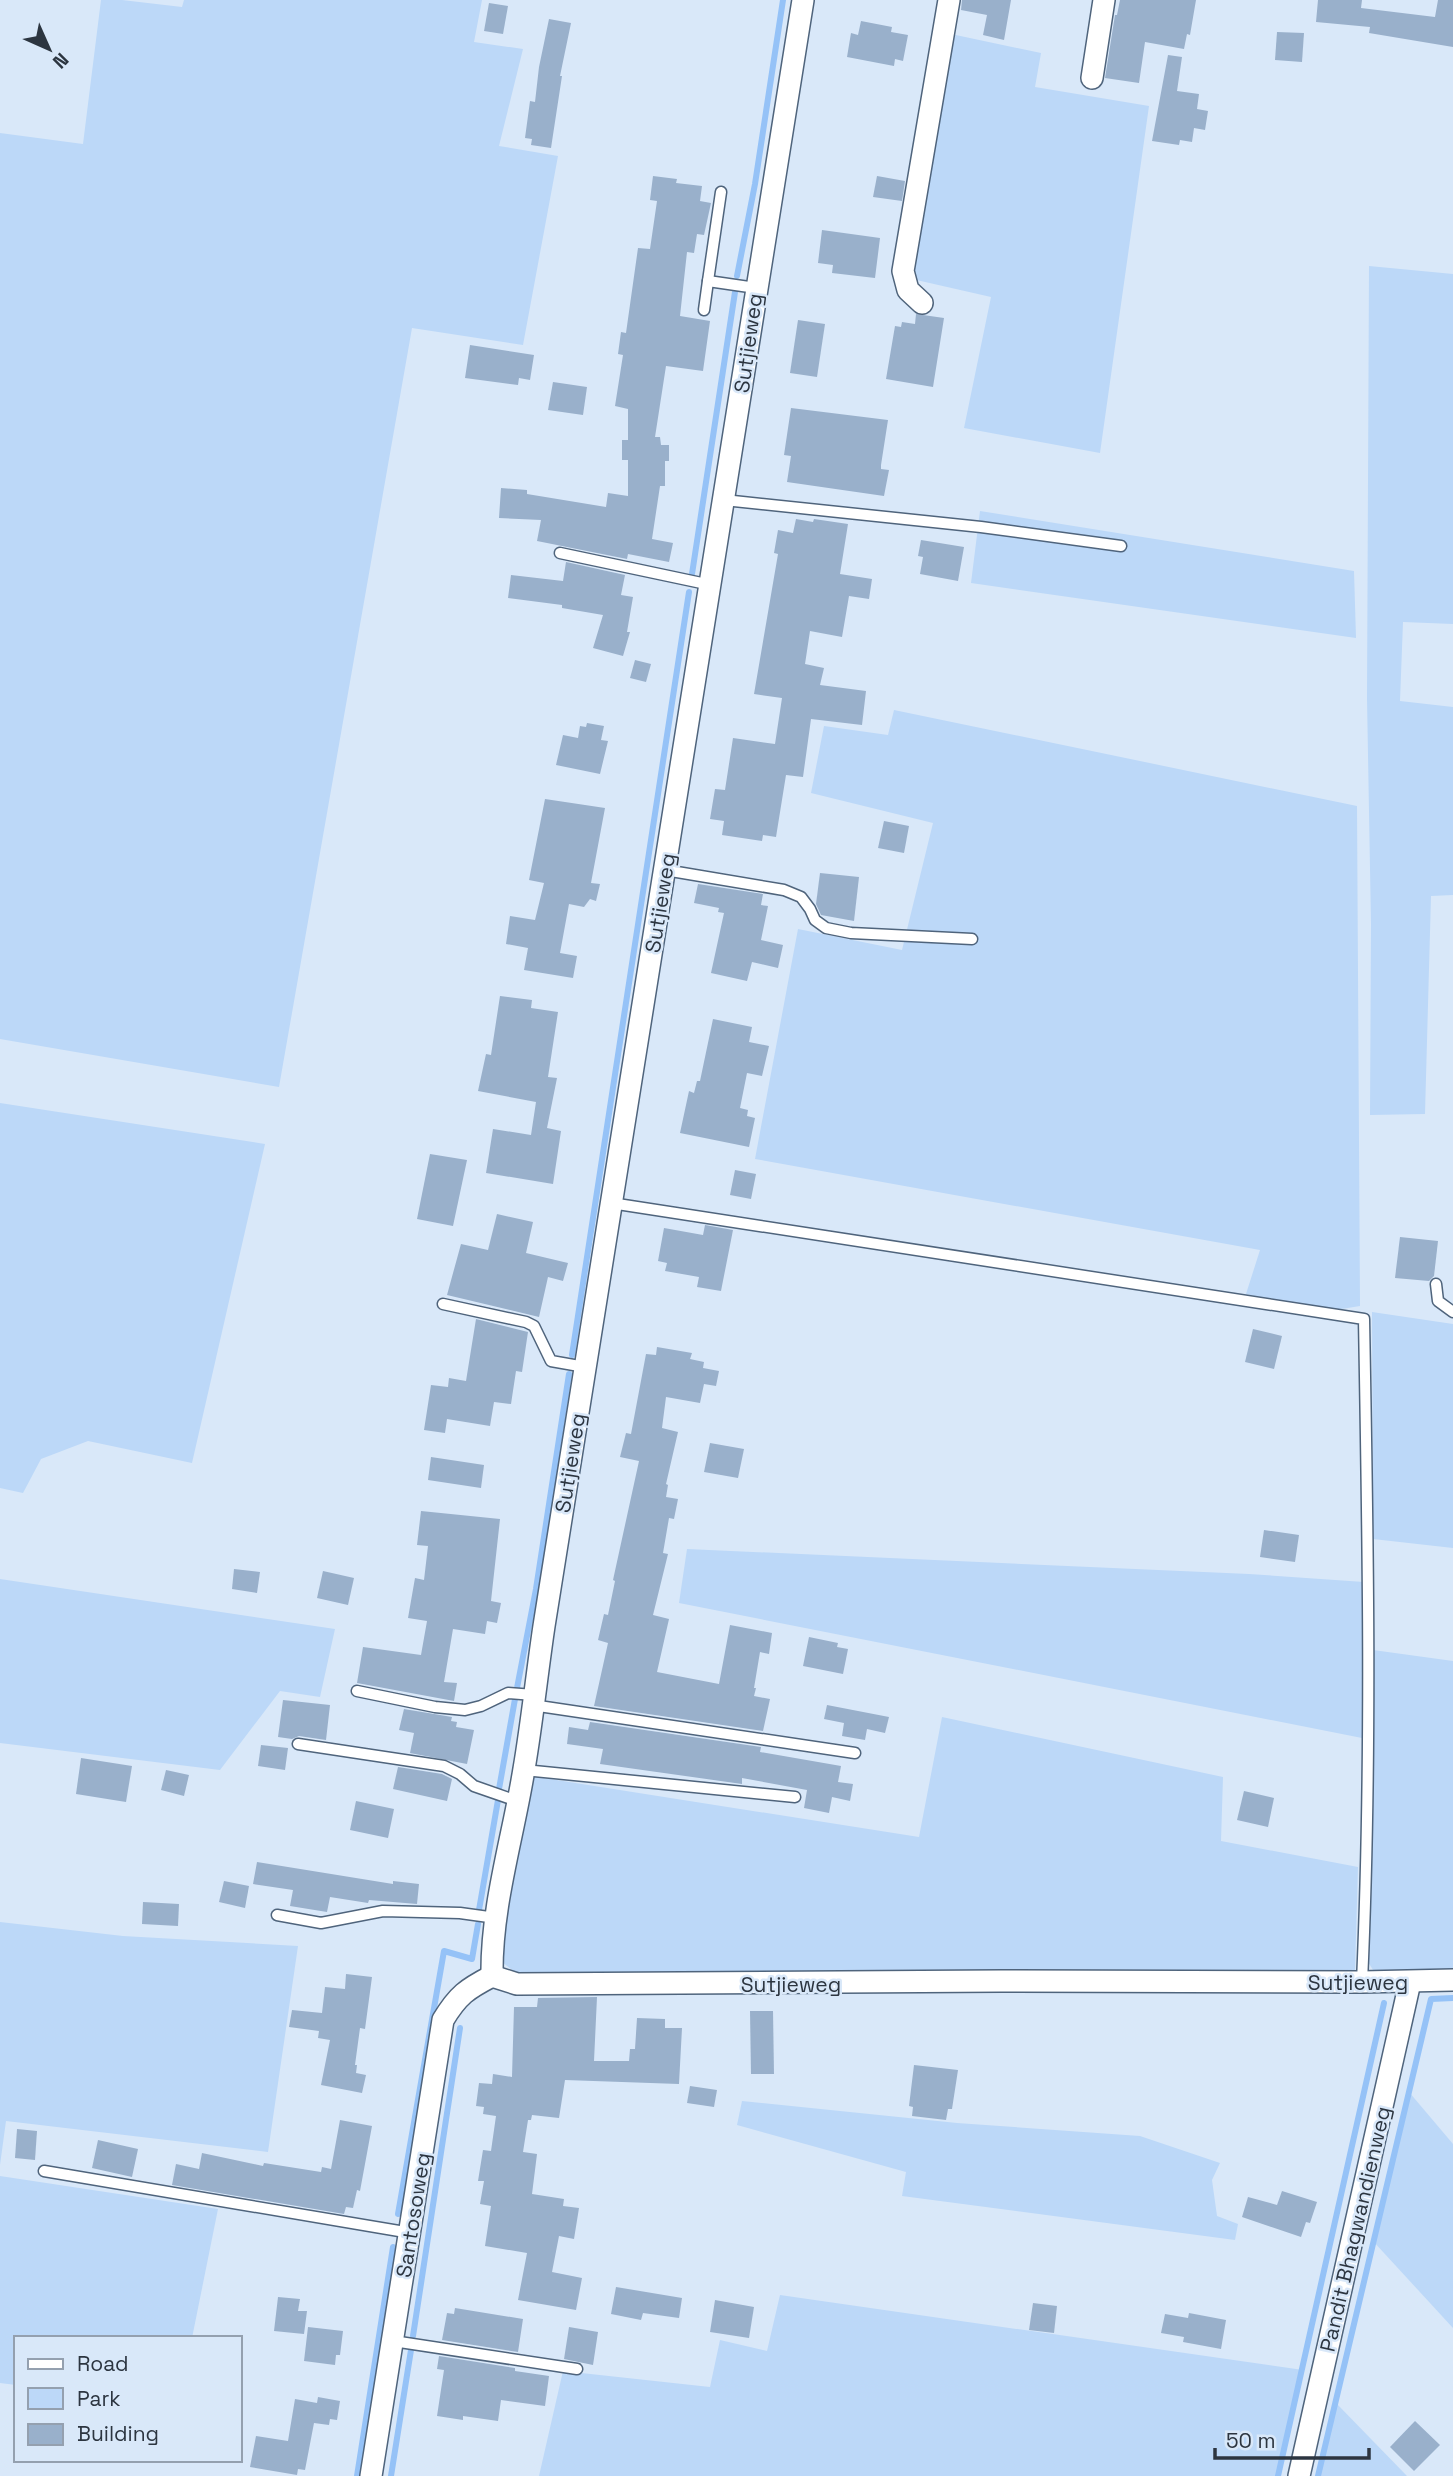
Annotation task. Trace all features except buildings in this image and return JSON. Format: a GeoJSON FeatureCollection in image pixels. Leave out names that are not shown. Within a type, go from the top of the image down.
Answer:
{"type":"FeatureCollection","features":[{"type":"Feature","properties":{"kind":"street","name":"Sutjieweg"},"geometry":{"type":"LineString","coordinates":[[803,0],[585,1367],[524,1770],[500,1884],[492,1976],[517,1984],[1453,1980]]}},
{"type":"Feature","properties":{"kind":"street"},"geometry":{"type":"LineString","coordinates":[[922,303],[908,290],[903,271],[949,0]]}},
{"type":"Feature","properties":{"kind":"street"},"geometry":{"type":"LineString","coordinates":[[1091,78],[1104,0]]}},
{"type":"Feature","properties":{"kind":"street","name":"Santosoweg"},"geometry":{"type":"LineString","coordinates":[[371,2476],[443,2020],[456,1999],[492,1976]]}},
{"type":"Feature","properties":{"kind":"street","name":"Pandit Bhagwandienweg"},"geometry":{"type":"LineString","coordinates":[[1299,2476],[1410,1982]]}},
{"type":"Feature","properties":{"kind":"lane"},"geometry":{"type":"LineString","coordinates":[[704,310],[721,192]]}},
{"type":"Feature","properties":{"kind":"lane"},"geometry":{"type":"LineString","coordinates":[[708,281],[756,288]]}},
{"type":"Feature","properties":{"kind":"lane"},"geometry":{"type":"LineString","coordinates":[[724,500],[981,527],[1121,546]]}},
{"type":"Feature","properties":{"kind":"lane"},"geometry":{"type":"LineString","coordinates":[[560,553],[711,585]]}},
{"type":"Feature","properties":{"kind":"lane"},"geometry":{"type":"LineString","coordinates":[[665,870],[784,890],[801,897],[815,920],[827,928],[851,933],[972,939]]}},
{"type":"Feature","properties":{"kind":"lane"},"geometry":{"type":"LineString","coordinates":[[611,1203],[1364,1319],[1368,1560],[1367,1863],[1362,1982]]}},
{"type":"Feature","properties":{"kind":"lane"},"geometry":{"type":"LineString","coordinates":[[1436,1284],[1438,1301],[1453,1312]]}},
{"type":"Feature","properties":{"kind":"lane"},"geometry":{"type":"LineString","coordinates":[[443,1304],[526,1322],[534,1326],[551,1361],[585,1367]]}},
{"type":"Feature","properties":{"kind":"lane"},"geometry":{"type":"LineString","coordinates":[[357,1691],[435,1707],[465,1710],[481,1706],[508,1693],[533,1700],[855,1753]]}},
{"type":"Feature","properties":{"kind":"lane"},"geometry":{"type":"LineString","coordinates":[[298,1744],[444,1766],[460,1774],[474,1786],[517,1801]]}},
{"type":"Feature","properties":{"kind":"lane"},"geometry":{"type":"LineString","coordinates":[[524,1770],[795,1797]]}},
{"type":"Feature","properties":{"kind":"lane"},"geometry":{"type":"LineString","coordinates":[[277,1915],[321,1923],[383,1911],[460,1913],[496,1918]]}},
{"type":"Feature","properties":{"kind":"lane"},"geometry":{"type":"LineString","coordinates":[[44,2171],[411,2233]]}},
{"type":"Feature","properties":{"kind":"lane"},"geometry":{"type":"LineString","coordinates":[[393,2341],[577,2369]]}},
{"type":"Feature","properties":{"kind":"green space"},"geometry":{"type":"Polygon","coordinates":[[[101,0],[182,7],[184,0],[482,0],[474,42],[523,49],[499,146],[558,156],[523,345],[412,328],[279,1087],[0,1039],[0,133],[83,144],[101,0]]]}},
{"type":"Feature","properties":{"kind":"green space"},"geometry":{"type":"Polygon","coordinates":[[[951,34],[1041,53],[1035,87],[1149,106],[1100,453],[964,428],[991,297],[912,279],[951,34]]]}},
{"type":"Feature","properties":{"kind":"green space"},"geometry":{"type":"Polygon","coordinates":[[[1369,266],[1453,274],[1453,624],[1403,622],[1400,701],[1453,707],[1453,895],[1431,896],[1425,1114],[1370,1115],[1371,924],[1367,698],[1369,266]]]}},
{"type":"Feature","properties":{"kind":"green space"},"geometry":{"type":"Polygon","coordinates":[[[980,511],[1354,571],[1356,638],[971,583],[980,511]]]}},
{"type":"Feature","properties":{"kind":"green space"},"geometry":{"type":"Polygon","coordinates":[[[894,710],[1357,806],[1360,1306],[1323,1312],[1246,1294],[1260,1250],[755,1159],[798,929],[902,950],[933,823],[811,793],[824,726],[888,735],[894,710]]]}},
{"type":"Feature","properties":{"kind":"green space"},"geometry":{"type":"Polygon","coordinates":[[[0,1103],[265,1144],[192,1463],[88,1441],[41,1459],[23,1493],[0,1488],[0,1103]]]}},
{"type":"Feature","properties":{"kind":"green space"},"geometry":{"type":"Polygon","coordinates":[[[1372,1312],[1453,1324],[1453,1548],[1373,1539],[1372,1312]]]}},
{"type":"Feature","properties":{"kind":"green space"},"geometry":{"type":"Polygon","coordinates":[[[687,1549],[1249,1574],[1364,1582],[1362,1738],[679,1603],[687,1549]]]}},
{"type":"Feature","properties":{"kind":"green space"},"geometry":{"type":"Polygon","coordinates":[[[0,1579],[335,1629],[320,1697],[280,1691],[220,1770],[0,1743],[0,1579]]]}},
{"type":"Feature","properties":{"kind":"green space"},"geometry":{"type":"Polygon","coordinates":[[[1373,1650],[1453,1661],[1453,1972],[1375,1973],[1368,1962],[1373,1650]]]}},
{"type":"Feature","properties":{"kind":"green space"},"geometry":{"type":"Polygon","coordinates":[[[942,1717],[1223,1777],[1221,1841],[1358,1867],[1355,1970],[533,1976],[516,1973],[502,1962],[507,1884],[531,1776],[919,1837],[942,1717]]]}},
{"type":"Feature","properties":{"kind":"green space"},"geometry":{"type":"Polygon","coordinates":[[[0,1922],[123,1936],[298,1946],[268,2152],[6,2121],[0,2165],[0,1922]]]}},
{"type":"Feature","properties":{"kind":"green space"},"geometry":{"type":"Polygon","coordinates":[[[1409,2092],[1453,2144],[1453,2328],[1373,2241],[1409,2092]]]}},
{"type":"Feature","properties":{"kind":"green space"},"geometry":{"type":"Polygon","coordinates":[[[742,2101],[957,2123],[1140,2136],[1220,2163],[1212,2180],[1217,2216],[1238,2224],[1235,2240],[902,2196],[906,2172],[737,2125],[742,2101]]]}},
{"type":"Feature","properties":{"kind":"green space"},"geometry":{"type":"Polygon","coordinates":[[[0,2176],[218,2209],[192,2336],[14,2336],[14,2385],[0,2383],[0,2176]]]}},
{"type":"Feature","properties":{"kind":"green space"},"geometry":{"type":"Polygon","coordinates":[[[780,2295],[1303,2370],[1278,2476],[539,2476],[563,2371],[710,2387],[720,2340],[767,2351],[780,2295]]]}},
{"type":"Feature","properties":{"kind":"green space"},"geometry":{"type":"Polygon","coordinates":[[[1336,2403],[1407,2476],[1318,2476],[1336,2403]]]}},
{"type":"Feature","properties":{"kind":"waterway"},"geometry":{"type":"LineString","coordinates":[[737,276],[755,184],[783,0]]}},
{"type":"Feature","properties":{"kind":"waterway"},"geometry":{"type":"LineString","coordinates":[[692,574],[735,292]]}},
{"type":"Feature","properties":{"kind":"waterway"},"geometry":{"type":"LineString","coordinates":[[572,1355],[689,592]]}},
{"type":"Feature","properties":{"kind":"waterway"},"geometry":{"type":"LineString","coordinates":[[517,1688],[536,1589],[569,1374]]}},
{"type":"Feature","properties":{"kind":"waterway"},"geometry":{"type":"LineString","coordinates":[[499,1789],[515,1699]]}},
{"type":"Feature","properties":{"kind":"waterway"},"geometry":{"type":"LineString","coordinates":[[479,1910],[498,1800]]}},
{"type":"Feature","properties":{"kind":"waterway"},"geometry":{"type":"LineString","coordinates":[[398,2214],[444,1951],[472,1959],[478,1924]]}},
{"type":"Feature","properties":{"kind":"waterway"},"geometry":{"type":"LineString","coordinates":[[1318,2476],[1431,1999],[1453,1998]]}},
{"type":"Feature","properties":{"kind":"waterway"},"geometry":{"type":"LineString","coordinates":[[1278,2476],[1384,2003]]}},
{"type":"Feature","properties":{"kind":"waterway"},"geometry":{"type":"LineString","coordinates":[[413,2336],[460,2028]]}},
{"type":"Feature","properties":{"kind":"waterway"},"geometry":{"type":"LineString","coordinates":[[357,2476],[393,2247]]}},
{"type":"Feature","properties":{"kind":"waterway"},"geometry":{"type":"LineString","coordinates":[[391,2476],[411,2350]]}}]}
